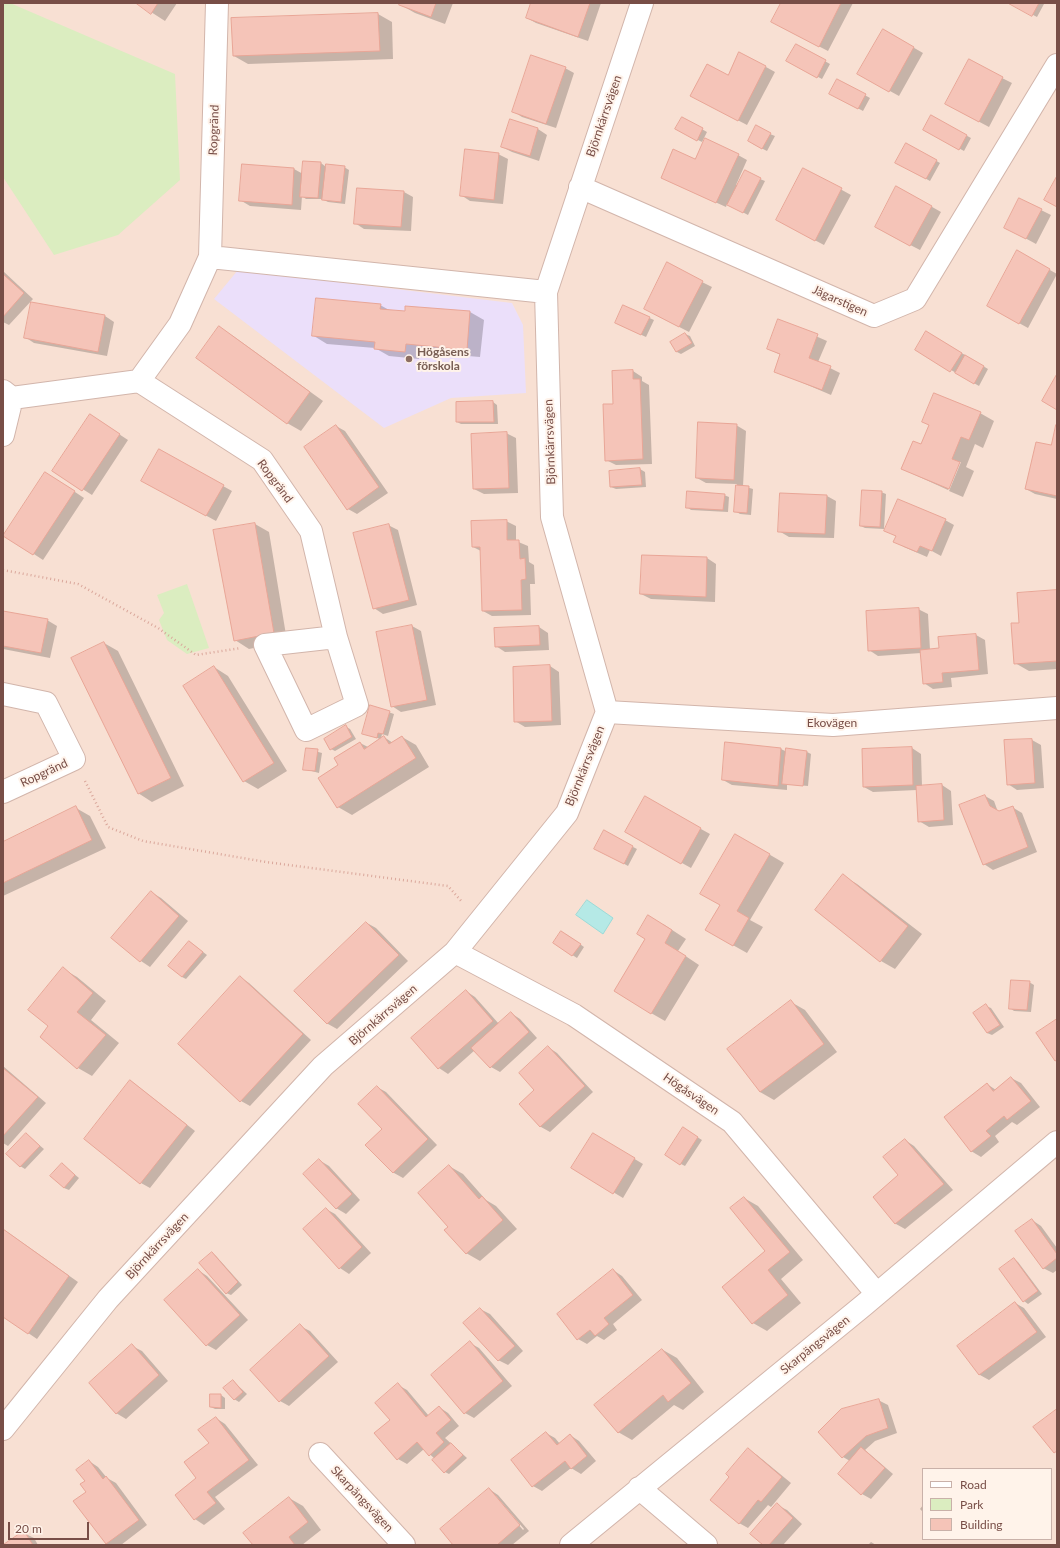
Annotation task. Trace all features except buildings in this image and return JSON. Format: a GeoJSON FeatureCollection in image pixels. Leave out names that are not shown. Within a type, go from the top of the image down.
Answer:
{"type":"FeatureCollection","features":[{"type":"Feature","properties":{"kind":"street","name":"Ropgränd"},"geometry":{"type":"LineString","coordinates":[[217,3],[210,257],[180,324],[139,381],[262,460],[311,531],[336,637],[357,705],[306,730],[265,645]]}},
{"type":"Feature","properties":{"kind":"street","name":"Björnkärrsvägen"},"geometry":{"type":"LineString","coordinates":[[3,1429],[108,1299],[324,1066],[455,952],[567,813],[607,712],[552,517],[546,292],[642,3]]}},
{"type":"Feature","properties":{"kind":"street","name":"Jägarstigen"},"geometry":{"type":"LineString","coordinates":[[580,187],[874,316],[915,300],[1054,79]]}},
{"type":"Feature","properties":{"kind":"street"},"geometry":{"type":"LineString","coordinates":[[210,257],[546,292]]}},
{"type":"Feature","properties":{"kind":"street"},"geometry":{"type":"LineString","coordinates":[[3,436],[7,394],[139,381]]}},
{"type":"Feature","properties":{"kind":"street"},"geometry":{"type":"LineString","coordinates":[[265,645],[336,637]]}},
{"type":"Feature","properties":{"kind":"street","name":"Ropgränd"},"geometry":{"type":"LineString","coordinates":[[3,694],[46,703],[74,759],[3,792]]}},
{"type":"Feature","properties":{"kind":"street","name":"Ekovägen"},"geometry":{"type":"LineString","coordinates":[[607,712],[833,725],[1057,708]]}},
{"type":"Feature","properties":{"kind":"street","name":"Högåsvägen"},"geometry":{"type":"LineString","coordinates":[[455,952],[574,1015],[732,1122],[877,1294]]}},
{"type":"Feature","properties":{"kind":"street","name":"Skarpängsvägen"},"geometry":{"type":"LineString","coordinates":[[571,1545],[638,1488],[877,1294],[1057,1142]]}},
{"type":"Feature","properties":{"kind":"street","name":"Skarpängsvägen"},"geometry":{"type":"LineString","coordinates":[[320,1454],[404,1545]]}},
{"type":"Feature","properties":{"kind":"street"},"geometry":{"type":"LineString","coordinates":[[638,1488],[706,1545]]}},
{"type":"Feature","properties":{"kind":"path"},"geometry":{"type":"LineString","coordinates":[[3,570],[78,584],[158,628],[196,655],[265,645]]}},
{"type":"Feature","properties":{"kind":"path"},"geometry":{"type":"LineString","coordinates":[[74,759],[108,827],[115,830],[143,841],[266,862],[448,886],[480,921]]}},
{"type":"Feature","properties":{"kind":"shaded area"},"geometry":{"type":"Polygon","coordinates":[[[3,3],[1057,3],[1057,1545],[3,1545],[3,3]]]}},
{"type":"Feature","properties":{"kind":"shaded area","name":"Högåsens förskola"},"geometry":{"type":"Polygon","coordinates":[[[238,270],[512,303],[523,325],[526,393],[451,398],[384,428],[214,299],[238,270]]]}},
{"type":"Feature","properties":{"kind":"green space"},"geometry":{"type":"Polygon","coordinates":[[[3,3],[10,3],[175,74],[180,180],[118,235],[54,255],[3,177],[3,3]]]}},
{"type":"Feature","properties":{"kind":"green space"},"geometry":{"type":"Polygon","coordinates":[[[187,584],[209,648],[187,654],[167,640],[159,620],[164,613],[157,595],[187,584]]]}},
{"type":"Feature","properties":{"kind":"water"},"geometry":{"type":"Polygon","coordinates":[[[587,900],[613,918],[603,934],[576,915],[587,900]]]}},
{"type":"Feature","properties":{"kind":"place","name":"Högåsens förskola"},"geometry":{"type":"Point","coordinates":[409,359]}}]}
